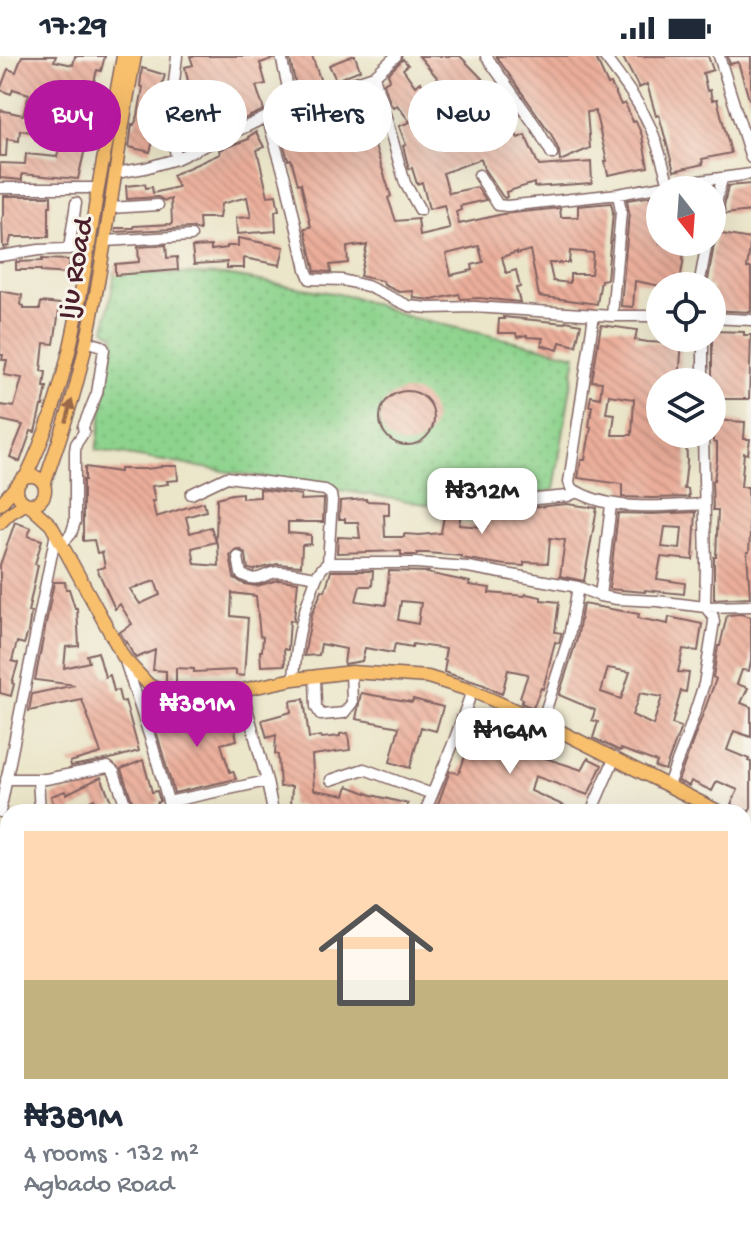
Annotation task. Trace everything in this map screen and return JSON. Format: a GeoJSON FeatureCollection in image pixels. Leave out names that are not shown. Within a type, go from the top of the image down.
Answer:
{"type":"FeatureCollection","features":[{"type":"Feature","properties":{"kind":"main road","name":"Iju Road"},"geometry":{"type":"LineString","coordinates":[[0,504],[21,481],[40,447],[59,395],[123,56]]}},
{"type":"Feature","properties":{"kind":"main road","name":"Iju Road"},"geometry":{"type":"LineString","coordinates":[[44,490],[67,422],[86,341],[135,56]]}},
{"type":"Feature","properties":{"kind":"main road"},"geometry":{"type":"LineString","coordinates":[[56,534],[19,499],[16,493],[21,481],[37,477],[44,490],[56,534],[124,658],[149,685],[167,693],[180,695],[242,690],[351,672],[428,677],[472,691],[542,722],[705,804]]}},
{"type":"Feature","properties":{"kind":"main road"},"geometry":{"type":"LineString","coordinates":[[0,523],[10,513],[41,501],[44,490]]}},
{"type":"Feature","properties":{"kind":"street"},"geometry":{"type":"LineString","coordinates":[[176,159],[171,109],[177,56]]}},
{"type":"Feature","properties":{"kind":"street"},"geometry":{"type":"LineString","coordinates":[[281,56],[286,80]]}},
{"type":"Feature","properties":{"kind":"street"},"geometry":{"type":"LineString","coordinates":[[362,80],[374,76],[396,56]]}},
{"type":"Feature","properties":{"kind":"street"},"geometry":{"type":"LineString","coordinates":[[486,56],[552,154]]}},
{"type":"Feature","properties":{"kind":"street"},"geometry":{"type":"LineString","coordinates":[[604,56],[627,86],[654,135],[666,176]]}},
{"type":"Feature","properties":{"kind":"street"},"geometry":{"type":"LineString","coordinates":[[719,56],[751,158]]}},
{"type":"Feature","properties":{"kind":"street"},"geometry":{"type":"LineString","coordinates":[[374,76],[405,183],[420,210]]}},
{"type":"Feature","properties":{"kind":"street"},"geometry":{"type":"LineString","coordinates":[[116,173],[176,159],[263,119]]}},
{"type":"Feature","properties":{"kind":"street"},"geometry":{"type":"LineString","coordinates":[[277,152],[310,279],[342,280],[367,286],[409,306],[646,316]]}},
{"type":"Feature","properties":{"kind":"street"},"geometry":{"type":"LineString","coordinates":[[726,178],[751,174]]}},
{"type":"Feature","properties":{"kind":"street"},"geometry":{"type":"LineString","coordinates":[[479,175],[498,205],[507,206],[646,189]]}},
{"type":"Feature","properties":{"kind":"street"},"geometry":{"type":"LineString","coordinates":[[0,188],[98,188]]}},
{"type":"Feature","properties":{"kind":"street"},"geometry":{"type":"LineString","coordinates":[[612,316],[621,212],[618,194]]}},
{"type":"Feature","properties":{"kind":"street"},"geometry":{"type":"LineString","coordinates":[[69,249],[76,203]]}},
{"type":"Feature","properties":{"kind":"street"},"geometry":{"type":"LineString","coordinates":[[110,208],[158,205]]}},
{"type":"Feature","properties":{"kind":"street"},"geometry":{"type":"LineString","coordinates":[[105,241],[191,236]]}},
{"type":"Feature","properties":{"kind":"street"},"geometry":{"type":"LineString","coordinates":[[0,256],[39,250],[89,248]]}},
{"type":"Feature","properties":{"kind":"street"},"geometry":{"type":"LineString","coordinates":[[594,315],[569,482],[571,488],[611,505],[658,507],[703,504]]}},
{"type":"Feature","properties":{"kind":"street"},"geometry":{"type":"LineString","coordinates":[[726,319],[751,320]]}},
{"type":"Feature","properties":{"kind":"street"},"geometry":{"type":"LineString","coordinates":[[1,804],[56,534],[71,534],[75,522],[76,444],[84,432],[83,427],[97,393],[104,349],[86,341]]}},
{"type":"Feature","properties":{"kind":"street"},"geometry":{"type":"LineString","coordinates":[[668,785],[704,684],[714,622],[705,607],[703,448]]}},
{"type":"Feature","properties":{"kind":"street"},"geometry":{"type":"LineString","coordinates":[[191,494],[227,477],[325,490],[332,501],[328,563]]}},
{"type":"Feature","properties":{"kind":"street"},"geometry":{"type":"LineString","coordinates":[[480,509],[577,492]]}},
{"type":"Feature","properties":{"kind":"street"},"geometry":{"type":"LineString","coordinates":[[600,596],[611,505]]}},
{"type":"Feature","properties":{"kind":"street"},"geometry":{"type":"LineString","coordinates":[[238,557],[241,574],[246,577],[262,578],[277,572],[317,577]]}},
{"type":"Feature","properties":{"kind":"street"},"geometry":{"type":"LineString","coordinates":[[294,679],[302,616],[319,570],[328,563],[416,563],[468,567],[578,587],[617,599],[705,607],[751,606]]}},
{"type":"Feature","properties":{"kind":"street"},"geometry":{"type":"LineString","coordinates":[[542,722],[569,637],[578,587]]}},
{"type":"Feature","properties":{"kind":"street"},"geometry":{"type":"LineString","coordinates":[[124,658],[169,804]]}},
{"type":"Feature","properties":{"kind":"street"},"geometry":{"type":"LineString","coordinates":[[315,677],[318,712],[321,715],[335,715],[344,713],[352,703],[351,672]]}},
{"type":"Feature","properties":{"kind":"street"},"geometry":{"type":"LineString","coordinates":[[242,690],[271,804]]}},
{"type":"Feature","properties":{"kind":"street"},"geometry":{"type":"LineString","coordinates":[[428,804],[472,691]]}},
{"type":"Feature","properties":{"kind":"street"},"geometry":{"type":"LineString","coordinates":[[594,804],[615,757]]}},
{"type":"Feature","properties":{"kind":"street"},"geometry":{"type":"LineString","coordinates":[[6,779],[38,779],[108,767],[114,772],[125,804]]}},
{"type":"Feature","properties":{"kind":"street"},"geometry":{"type":"LineString","coordinates":[[331,780],[364,769],[432,794]]}},
{"type":"Feature","properties":{"kind":"street"},"geometry":{"type":"LineString","coordinates":[[38,779],[40,804]]}},
{"type":"Feature","properties":{"kind":"street"},"geometry":{"type":"LineString","coordinates":[[181,804],[267,781]]}},
{"type":"Feature","properties":{"kind":"green space"},"geometry":{"type":"Polygon","coordinates":[[[115,272],[225,275],[350,296],[409,317],[576,355],[554,490],[461,510],[96,450],[115,336],[105,329],[115,272]]]}},
{"type":"Feature","properties":{"kind":"building"},"geometry":{"type":"Polygon","coordinates":[[[22,56],[56,56],[54,61],[73,65],[75,56],[105,56],[94,80],[24,80],[24,92],[13,89],[11,94],[0,90],[8,69],[16,72],[22,56]]]}},
{"type":"Feature","properties":{"kind":"building"},"geometry":{"type":"Polygon","coordinates":[[[190,56],[273,56],[273,59],[260,63],[265,80],[263,85],[256,86],[263,110],[247,118],[247,80],[188,80],[185,67],[193,65],[190,56]]]}},
{"type":"Feature","properties":{"kind":"building"},"geometry":{"type":"Polygon","coordinates":[[[289,56],[312,56],[320,80],[295,80],[289,56]]]}},
{"type":"Feature","properties":{"kind":"building"},"geometry":{"type":"Polygon","coordinates":[[[355,56],[360,70],[336,80],[329,65],[355,56]]]}},
{"type":"Feature","properties":{"kind":"building"},"geometry":{"type":"Polygon","coordinates":[[[419,56],[460,56],[483,80],[439,80],[419,56]]]}},
{"type":"Feature","properties":{"kind":"building"},"geometry":{"type":"Polygon","coordinates":[[[496,56],[595,56],[608,85],[611,84],[621,105],[625,103],[633,122],[636,121],[648,167],[608,175],[595,111],[587,112],[590,148],[560,161],[551,134],[518,87],[518,80],[513,80],[496,56]]]}},
{"type":"Feature","properties":{"kind":"building"},"geometry":{"type":"Polygon","coordinates":[[[622,56],[708,56],[713,70],[703,73],[707,91],[710,90],[712,100],[717,99],[731,153],[702,159],[703,164],[674,171],[647,84],[639,88],[622,56]]]}},
{"type":"Feature","properties":{"kind":"building"},"geometry":{"type":"Polygon","coordinates":[[[727,56],[751,56],[751,99],[738,62],[730,64],[727,56]]]}},
{"type":"Feature","properties":{"kind":"building"},"geometry":{"type":"Polygon","coordinates":[[[403,59],[408,65],[403,69],[411,80],[408,80],[408,119],[397,105],[392,106],[392,80],[388,80],[388,74],[403,59]]]}},
{"type":"Feature","properties":{"kind":"building"},"geometry":{"type":"Polygon","coordinates":[[[142,68],[165,75],[163,80],[141,80],[142,68]]]}},
{"type":"Feature","properties":{"kind":"building"},"geometry":{"type":"Polygon","coordinates":[[[0,110],[23,115],[24,112],[24,131],[20,130],[19,141],[7,139],[6,156],[0,156],[0,110]]]}},
{"type":"Feature","properties":{"kind":"building"},"geometry":{"type":"Polygon","coordinates":[[[137,118],[137,149],[129,147],[137,118]]]}},
{"type":"Feature","properties":{"kind":"building"},"geometry":{"type":"Polygon","coordinates":[[[408,123],[408,152],[518,152],[518,138],[525,135],[539,166],[591,162],[592,183],[534,187],[534,183],[506,192],[505,198],[484,169],[481,159],[443,173],[449,193],[477,187],[486,200],[460,206],[461,210],[456,212],[459,224],[503,214],[560,208],[561,217],[578,217],[578,206],[611,203],[613,212],[607,279],[601,280],[597,304],[539,296],[530,250],[502,257],[506,273],[516,270],[520,302],[461,299],[459,294],[432,300],[414,298],[413,291],[399,292],[384,285],[383,281],[360,276],[367,245],[347,247],[348,263],[330,265],[331,272],[315,271],[305,228],[311,227],[301,183],[298,184],[291,159],[288,160],[286,152],[377,152],[396,221],[418,219],[420,236],[450,229],[444,205],[429,209],[422,182],[417,184],[412,168],[409,169],[403,146],[406,145],[399,126],[408,123]],[[479,246],[446,254],[451,275],[473,270],[472,265],[483,262],[479,246]],[[570,251],[569,263],[549,263],[553,281],[570,283],[570,274],[591,274],[593,253],[570,251]]]}},
{"type":"Feature","properties":{"kind":"building"},"geometry":{"type":"Polygon","coordinates":[[[256,132],[263,145],[257,150],[268,196],[276,195],[279,210],[275,211],[276,231],[237,234],[236,218],[251,217],[247,197],[221,204],[219,218],[199,218],[200,231],[191,228],[116,232],[116,228],[172,224],[171,199],[127,199],[126,186],[145,184],[146,188],[152,187],[153,193],[178,187],[172,175],[220,152],[247,152],[248,137],[256,132]]]}},
{"type":"Feature","properties":{"kind":"building"},"geometry":{"type":"Polygon","coordinates":[[[58,152],[84,152],[78,179],[22,174],[22,180],[0,178],[0,163],[25,164],[26,154],[57,157],[58,152]]]}},
{"type":"Feature","properties":{"kind":"building"},"geometry":{"type":"Polygon","coordinates":[[[751,184],[751,211],[726,214],[728,186],[751,184]]]}},
{"type":"Feature","properties":{"kind":"building"},"geometry":{"type":"Polygon","coordinates":[[[4,196],[51,196],[49,237],[11,237],[9,246],[3,247],[4,196]]]}},
{"type":"Feature","properties":{"kind":"building"},"geometry":{"type":"Polygon","coordinates":[[[646,197],[646,256],[683,256],[682,272],[646,272],[646,283],[635,281],[633,307],[621,306],[629,213],[627,200],[646,197]]]}},
{"type":"Feature","properties":{"kind":"building"},"geometry":{"type":"Polygon","coordinates":[[[726,235],[751,239],[747,268],[751,268],[751,312],[726,311],[726,272],[709,272],[712,256],[726,256],[726,235]]]}},
{"type":"Feature","properties":{"kind":"building"},"geometry":{"type":"Polygon","coordinates":[[[238,238],[284,247],[280,265],[244,258],[244,268],[227,268],[227,262],[194,264],[192,247],[211,246],[211,250],[238,246],[238,238]]]}},
{"type":"Feature","properties":{"kind":"building"},"geometry":{"type":"Polygon","coordinates":[[[166,245],[167,258],[177,257],[178,270],[115,275],[115,264],[139,262],[138,247],[166,245]]]}},
{"type":"Feature","properties":{"kind":"building"},"geometry":{"type":"Polygon","coordinates":[[[69,260],[69,274],[16,270],[16,262],[69,260]]]}},
{"type":"Feature","properties":{"kind":"building"},"geometry":{"type":"Polygon","coordinates":[[[0,291],[22,295],[21,305],[24,309],[40,309],[41,302],[60,304],[54,344],[44,343],[41,371],[46,372],[44,387],[47,387],[43,406],[35,432],[31,431],[20,462],[10,457],[23,425],[0,420],[0,405],[14,407],[22,378],[4,375],[7,360],[2,360],[3,355],[0,355],[0,291]]]}},
{"type":"Feature","properties":{"kind":"building"},"geometry":{"type":"Polygon","coordinates":[[[499,319],[581,324],[576,346],[560,342],[558,350],[541,345],[543,338],[498,333],[499,319]]]}},
{"type":"Feature","properties":{"kind":"building"},"geometry":{"type":"Polygon","coordinates":[[[601,325],[637,330],[635,340],[646,342],[646,352],[681,352],[680,368],[646,368],[646,448],[686,448],[684,489],[688,489],[689,497],[622,497],[622,484],[578,478],[591,427],[591,396],[600,398],[602,382],[592,381],[601,325]],[[609,395],[606,413],[615,414],[612,435],[632,435],[634,399],[609,395]]]}},
{"type":"Feature","properties":{"kind":"building"},"geometry":{"type":"Polygon","coordinates":[[[726,331],[751,335],[749,399],[726,399],[726,368],[712,368],[712,352],[726,352],[726,331]]]}},
{"type":"Feature","properties":{"kind":"building"},"geometry":{"type":"Polygon","coordinates":[[[407,391],[426,399],[434,418],[426,437],[407,445],[388,437],[380,418],[388,399],[407,391]]]}},
{"type":"Feature","properties":{"kind":"building"},"geometry":{"type":"Polygon","coordinates":[[[726,421],[745,422],[744,439],[750,439],[748,454],[744,453],[741,487],[748,487],[750,597],[714,599],[718,510],[713,510],[712,481],[717,448],[726,448],[726,421]]]}},
{"type":"Feature","properties":{"kind":"building"},"geometry":{"type":"Polygon","coordinates":[[[177,466],[178,480],[152,486],[156,517],[204,502],[206,511],[186,517],[190,533],[211,527],[216,542],[217,498],[242,493],[242,498],[260,497],[260,489],[301,495],[300,500],[324,499],[323,522],[288,522],[288,533],[311,535],[311,544],[302,545],[301,566],[277,564],[254,570],[248,569],[246,555],[241,550],[236,549],[230,555],[234,578],[244,584],[257,586],[278,580],[298,582],[288,650],[284,649],[285,665],[261,666],[263,637],[260,636],[256,596],[232,593],[231,616],[248,618],[244,676],[236,675],[236,670],[194,672],[194,669],[176,668],[176,684],[169,684],[166,683],[166,671],[153,670],[155,650],[136,658],[132,653],[120,632],[132,624],[120,604],[115,609],[97,569],[105,567],[102,552],[97,553],[94,540],[83,541],[85,467],[120,472],[120,469],[177,466]],[[218,544],[192,548],[195,564],[219,566],[218,544]],[[155,581],[130,589],[140,604],[160,595],[155,581]]]}},
{"type":"Feature","properties":{"kind":"building"},"geometry":{"type":"Polygon","coordinates":[[[366,499],[389,502],[389,515],[384,515],[385,537],[441,533],[445,510],[461,512],[459,525],[482,527],[482,524],[488,525],[488,516],[537,507],[567,504],[597,508],[584,581],[560,576],[565,540],[550,538],[548,563],[524,562],[524,566],[461,556],[427,553],[401,555],[401,551],[337,553],[338,537],[360,538],[358,522],[339,519],[340,501],[366,499]]]}},
{"type":"Feature","properties":{"kind":"building"},"geometry":{"type":"Polygon","coordinates":[[[696,512],[693,560],[661,557],[657,579],[685,583],[684,594],[609,589],[618,513],[696,512]],[[665,527],[662,547],[680,549],[682,528],[665,527]]]}},
{"type":"Feature","properties":{"kind":"building"},"geometry":{"type":"Polygon","coordinates":[[[15,522],[31,528],[28,536],[42,540],[35,564],[38,565],[28,612],[31,612],[28,632],[24,644],[17,642],[12,661],[18,663],[11,696],[0,693],[0,565],[15,522]]]}},
{"type":"Feature","properties":{"kind":"building"},"geometry":{"type":"Polygon","coordinates":[[[331,571],[373,571],[372,586],[360,586],[356,601],[386,605],[389,571],[428,572],[490,588],[489,593],[526,594],[559,602],[555,632],[562,633],[559,643],[555,642],[543,689],[533,708],[521,703],[523,699],[520,697],[528,674],[508,670],[502,694],[444,672],[446,649],[395,644],[393,653],[365,648],[362,661],[344,664],[346,649],[321,644],[319,655],[304,656],[312,614],[322,590],[325,591],[331,571]],[[401,601],[398,620],[418,624],[421,603],[401,601]]]}},
{"type":"Feature","properties":{"kind":"building"},"geometry":{"type":"Polygon","coordinates":[[[54,582],[65,582],[77,608],[79,646],[66,647],[64,668],[89,662],[87,655],[98,652],[105,677],[110,675],[114,691],[118,690],[121,702],[125,701],[139,751],[71,766],[70,762],[101,753],[82,700],[29,711],[32,694],[75,685],[35,680],[54,582]]]}},
{"type":"Feature","properties":{"kind":"building"},"geometry":{"type":"Polygon","coordinates":[[[583,604],[639,614],[638,618],[668,624],[669,617],[702,624],[698,651],[683,649],[678,672],[689,673],[686,692],[681,691],[672,724],[681,727],[665,770],[655,767],[657,762],[620,751],[593,738],[598,722],[592,720],[595,710],[559,695],[577,639],[583,604]],[[608,668],[601,692],[621,699],[630,672],[608,668]],[[640,693],[632,715],[653,725],[662,697],[640,693]]]}},
{"type":"Feature","properties":{"kind":"building"},"geometry":{"type":"Polygon","coordinates":[[[727,615],[751,617],[749,671],[742,670],[737,684],[748,688],[741,703],[751,707],[751,737],[734,731],[727,750],[751,762],[751,804],[731,804],[738,790],[717,781],[712,791],[691,781],[689,786],[678,781],[716,679],[713,677],[718,646],[727,615]]]}},
{"type":"Feature","properties":{"kind":"building"},"geometry":{"type":"Polygon","coordinates":[[[361,693],[412,702],[413,699],[443,707],[436,731],[421,727],[410,768],[390,762],[400,727],[356,719],[361,693]]]}},
{"type":"Feature","properties":{"kind":"building"},"geometry":{"type":"Polygon","coordinates":[[[304,699],[309,738],[348,733],[350,750],[312,755],[314,790],[345,795],[348,786],[408,804],[291,804],[292,786],[280,787],[278,755],[275,754],[276,735],[267,738],[262,720],[291,712],[290,701],[304,699]]]}},
{"type":"Feature","properties":{"kind":"building"},"geometry":{"type":"Polygon","coordinates":[[[237,702],[243,724],[234,726],[237,740],[221,744],[230,772],[233,771],[236,779],[174,793],[153,720],[182,714],[185,726],[207,721],[207,718],[231,716],[228,704],[237,702]]]}},
{"type":"Feature","properties":{"kind":"building"},"geometry":{"type":"Polygon","coordinates":[[[492,724],[536,740],[537,734],[550,740],[542,757],[582,770],[588,758],[602,765],[588,795],[535,776],[531,791],[560,804],[438,804],[450,771],[459,773],[475,730],[488,735],[492,724]]]}},
{"type":"Feature","properties":{"kind":"building"},"geometry":{"type":"Polygon","coordinates":[[[143,760],[152,792],[157,791],[160,801],[156,804],[133,804],[121,769],[143,760]]]}},
{"type":"Feature","properties":{"kind":"building"},"geometry":{"type":"Polygon","coordinates":[[[101,777],[112,804],[96,804],[94,799],[84,804],[54,804],[51,796],[65,791],[66,794],[101,777]]]}}]}
